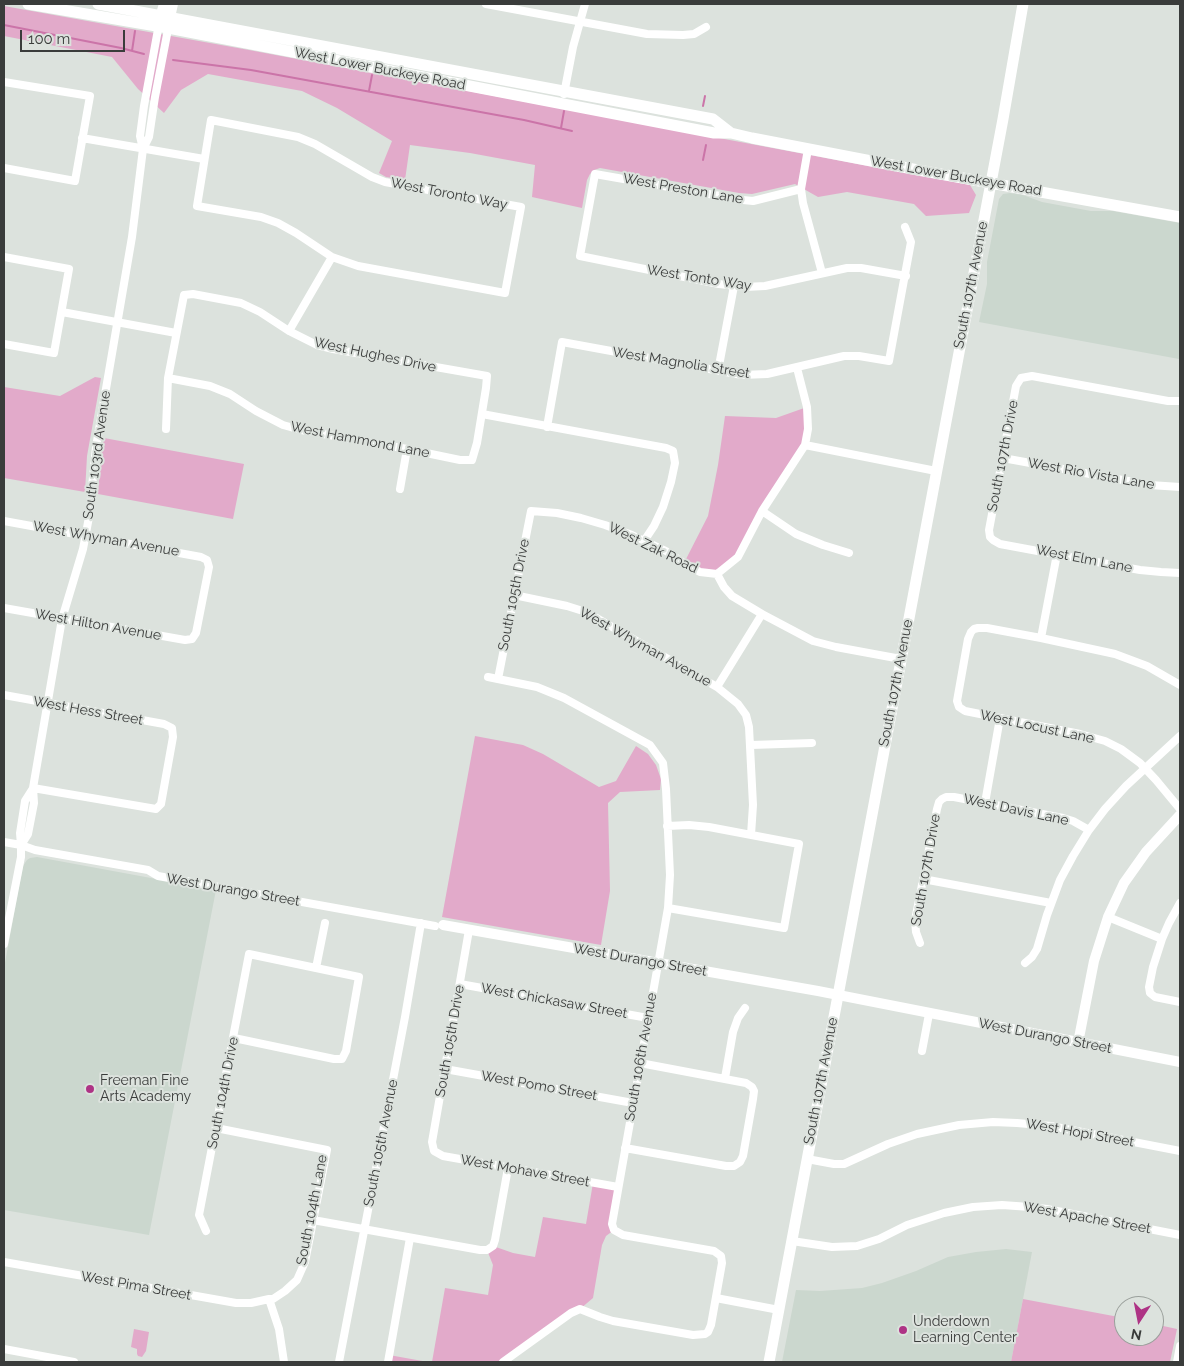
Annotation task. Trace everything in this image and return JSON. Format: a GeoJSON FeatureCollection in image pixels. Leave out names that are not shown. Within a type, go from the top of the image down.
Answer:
{"type":"FeatureCollection","features":[{"type":"Feature","properties":{"kind":"main road","name":"West Lower Buckeye Road"},"geometry":{"type":"LineString","coordinates":[[28,4],[164,22],[565,91],[713,119],[731,133]]}},
{"type":"Feature","properties":{"kind":"main road","name":"West Lower Buckeye Road"},"geometry":{"type":"LineString","coordinates":[[98,4],[164,22],[562,104],[714,133],[731,133],[808,149],[1180,217]]}},
{"type":"Feature","properties":{"kind":"main road","name":"South 107th Avenue"},"geometry":{"type":"LineString","coordinates":[[769,1362],[1023,4]]}},
{"type":"Feature","properties":{"kind":"street"},"geometry":{"type":"LineString","coordinates":[[164,4],[164,22]]}},
{"type":"Feature","properties":{"kind":"street"},"geometry":{"type":"LineString","coordinates":[[164,22],[173,4]]}},
{"type":"Feature","properties":{"kind":"street"},"geometry":{"type":"LineString","coordinates":[[486,4],[647,34],[694,34],[706,27]]}},
{"type":"Feature","properties":{"kind":"street"},"geometry":{"type":"LineString","coordinates":[[562,104],[573,46],[585,4]]}},
{"type":"Feature","properties":{"kind":"street","name":"South 103rd Avenue"},"geometry":{"type":"LineString","coordinates":[[4,944],[21,857],[21,845],[28,834],[34,803],[33,788],[62,618],[86,536],[96,448],[127,270],[143,149],[149,137],[164,22]]}},
{"type":"Feature","properties":{"kind":"street"},"geometry":{"type":"LineString","coordinates":[[4,82],[90,96],[75,181],[4,168]]}},
{"type":"Feature","properties":{"kind":"street","name":"West Toronto Way"},"geometry":{"type":"LineString","coordinates":[[204,160],[211,120],[298,137],[315,144],[372,177],[385,182],[521,208],[505,293],[358,266],[332,257]]}},
{"type":"Feature","properties":{"kind":"street"},"geometry":{"type":"LineString","coordinates":[[82,138],[204,160],[197,206],[261,217],[278,223],[332,257],[289,332]]}},
{"type":"Feature","properties":{"kind":"street"},"geometry":{"type":"LineString","coordinates":[[808,149],[801,189],[822,273]]}},
{"type":"Feature","properties":{"kind":"street","name":"West Preston Lane"},"geometry":{"type":"LineString","coordinates":[[580,256],[595,174],[743,200],[753,200],[801,189]]}},
{"type":"Feature","properties":{"kind":"street"},"geometry":{"type":"LineString","coordinates":[[905,227],[911,242],[906,276]]}},
{"type":"Feature","properties":{"kind":"street","name":"West Tonto Way"},"geometry":{"type":"LineString","coordinates":[[580,256],[734,286],[765,286],[847,268],[861,268],[906,276]]}},
{"type":"Feature","properties":{"kind":"street"},"geometry":{"type":"LineString","coordinates":[[4,257],[69,269],[54,353],[4,344]]}},
{"type":"Feature","properties":{"kind":"street","name":"West Magnolia Street"},"geometry":{"type":"LineString","coordinates":[[547,427],[562,342],[742,375],[766,374],[844,356],[859,356],[889,361],[906,276]]}},
{"type":"Feature","properties":{"kind":"street"},"geometry":{"type":"LineString","coordinates":[[718,370],[734,286]]}},
{"type":"Feature","properties":{"kind":"street","name":"West Hughes Drive"},"geometry":{"type":"LineString","coordinates":[[176,333],[184,295],[194,294],[241,303],[260,312],[289,332],[317,345],[487,376],[482,414]]}},
{"type":"Feature","properties":{"kind":"street"},"geometry":{"type":"LineString","coordinates":[[62,312],[176,333],[168,378],[166,429]]}},
{"type":"Feature","properties":{"kind":"street"},"geometry":{"type":"LineString","coordinates":[[717,574],[738,557],[762,511],[805,445],[808,429],[807,407],[797,368]]}},
{"type":"Feature","properties":{"kind":"street","name":"South 107th Drive"},"geometry":{"type":"LineString","coordinates":[[990,537],[990,526],[1016,386],[1021,378],[1032,376],[1168,401],[1180,401]]}},
{"type":"Feature","properties":{"kind":"street","name":"West Hammond Lane"},"geometry":{"type":"LineString","coordinates":[[168,378],[210,386],[230,394],[282,425],[460,460],[472,460],[482,414]]}},
{"type":"Feature","properties":{"kind":"street"},"geometry":{"type":"LineString","coordinates":[[482,414],[674,451],[675,463],[663,507],[644,541]]}},
{"type":"Feature","properties":{"kind":"street"},"geometry":{"type":"LineString","coordinates":[[805,445],[936,471]]}},
{"type":"Feature","properties":{"kind":"street"},"geometry":{"type":"LineString","coordinates":[[400,489],[406,449]]}},
{"type":"Feature","properties":{"kind":"street","name":"West Rio Vista Lane"},"geometry":{"type":"LineString","coordinates":[[1003,458],[1150,485],[1180,487]]}},
{"type":"Feature","properties":{"kind":"street"},"geometry":{"type":"LineString","coordinates":[[762,511],[796,534],[849,553]]}},
{"type":"Feature","properties":{"kind":"street","name":"West Zak Road"},"geometry":{"type":"LineString","coordinates":[[531,512],[557,513],[605,525],[666,551],[700,572],[717,574],[724,587],[732,596],[813,641],[900,659]]}},
{"type":"Feature","properties":{"kind":"street","name":"South 105th Drive"},"geometry":{"type":"LineString","coordinates":[[498,679],[531,512]]}},
{"type":"Feature","properties":{"kind":"street","name":"West Whyman Avenue"},"geometry":{"type":"LineString","coordinates":[[4,521],[201,557],[207,560],[209,566],[196,633],[192,639]]}},
{"type":"Feature","properties":{"kind":"street","name":"West Elm Lane"},"geometry":{"type":"LineString","coordinates":[[990,537],[1000,544],[1151,572],[1180,573]]}},
{"type":"Feature","properties":{"kind":"street"},"geometry":{"type":"LineString","coordinates":[[1057,554],[1041,638],[1103,650],[1126,657],[1180,685]]}},
{"type":"Feature","properties":{"kind":"street","name":"West Whyman Avenue"},"geometry":{"type":"LineString","coordinates":[[514,595],[568,606],[586,612],[717,687],[731,697],[746,715],[749,727],[754,805],[751,835]]}},
{"type":"Feature","properties":{"kind":"street","name":"West Hilton Avenue"},"geometry":{"type":"LineString","coordinates":[[4,608],[185,640],[192,639]]}},
{"type":"Feature","properties":{"kind":"street"},"geometry":{"type":"LineString","coordinates":[[717,687],[762,614]]}},
{"type":"Feature","properties":{"kind":"street","name":"West Locust Lane"},"geometry":{"type":"LineString","coordinates":[[1041,638],[987,628],[974,629],[968,639],[957,698],[961,710],[1097,738],[1121,749],[1134,758],[1180,809]]}},
{"type":"Feature","properties":{"kind":"street"},"geometry":{"type":"LineString","coordinates":[[488,677],[498,679]]}},
{"type":"Feature","properties":{"kind":"street","name":"South 106th Avenue"},"geometry":{"type":"LineString","coordinates":[[498,679],[537,687],[564,698],[650,745],[663,763],[670,875],[668,908],[612,1220],[614,1230],[623,1235],[718,1253],[721,1256],[722,1267],[716,1298]]}},
{"type":"Feature","properties":{"kind":"street","name":"West Hess Street"},"geometry":{"type":"LineString","coordinates":[[4,695],[164,724],[172,728],[173,737],[161,804],[156,809],[33,788]]}},
{"type":"Feature","properties":{"kind":"street"},"geometry":{"type":"LineString","coordinates":[[984,803],[1000,718]]}},
{"type":"Feature","properties":{"kind":"street"},"geometry":{"type":"LineString","coordinates":[[1026,963],[1037,948],[1051,903],[1066,868],[1089,830],[1115,797],[1180,736]]}},
{"type":"Feature","properties":{"kind":"street"},"geometry":{"type":"LineString","coordinates":[[751,745],[812,743]]}},
{"type":"Feature","properties":{"kind":"street","name":"West Davis Lane"},"geometry":{"type":"LineString","coordinates":[[942,799],[954,797],[1064,818],[1089,830]]}},
{"type":"Feature","properties":{"kind":"street","name":"South 107th Drive"},"geometry":{"type":"LineString","coordinates":[[920,942],[917,938],[915,926],[936,809],[942,799]]}},
{"type":"Feature","properties":{"kind":"street"},"geometry":{"type":"LineString","coordinates":[[1078,1043],[1094,961],[1108,917],[1124,883],[1146,852],[1180,815]]}},
{"type":"Feature","properties":{"kind":"street"},"geometry":{"type":"LineString","coordinates":[[667,826],[699,826],[799,844],[784,928],[668,908]]}},
{"type":"Feature","properties":{"kind":"street","name":"West Durango Street"},"geometry":{"type":"LineString","coordinates":[[4,842],[35,850],[148,870],[158,876],[838,995],[1180,1062]]}},
{"type":"Feature","properties":{"kind":"street"},"geometry":{"type":"LineString","coordinates":[[923,879],[1051,903]]}},
{"type":"Feature","properties":{"kind":"street"},"geometry":{"type":"LineString","coordinates":[[1180,904],[1162,939],[1149,987],[1150,993],[1155,997],[1180,1002]]}},
{"type":"Feature","properties":{"kind":"street"},"geometry":{"type":"LineString","coordinates":[[1108,917],[1162,939]]}},
{"type":"Feature","properties":{"kind":"street"},"geometry":{"type":"LineString","coordinates":[[234,1038],[334,1059],[342,1059],[346,1051],[360,977],[316,968],[325,923]]}},
{"type":"Feature","properties":{"kind":"street","name":"South 105th Avenue"},"geometry":{"type":"LineString","coordinates":[[339,1362],[405,1017],[421,923]]}},
{"type":"Feature","properties":{"kind":"street","name":"South 105th Drive"},"geometry":{"type":"LineString","coordinates":[[434,1151],[432,1142],[469,930]]}},
{"type":"Feature","properties":{"kind":"street","name":"South 104th Drive"},"geometry":{"type":"LineString","coordinates":[[206,1231],[199,1215],[249,954],[316,968]]}},
{"type":"Feature","properties":{"kind":"street","name":"West Chickasaw Street"},"geometry":{"type":"LineString","coordinates":[[460,984],[648,1018]]}},
{"type":"Feature","properties":{"kind":"street"},"geometry":{"type":"LineString","coordinates":[[725,1078],[733,1032],[738,1018],[745,1008]]}},
{"type":"Feature","properties":{"kind":"street"},"geometry":{"type":"LineString","coordinates":[[922,1051],[929,1014]]}},
{"type":"Feature","properties":{"kind":"street"},"geometry":{"type":"LineString","coordinates":[[625,1148],[734,1166],[741,1159],[753,1098],[754,1091],[746,1083],[640,1064]]}},
{"type":"Feature","properties":{"kind":"street","name":"West Pomo Street"},"geometry":{"type":"LineString","coordinates":[[445,1069],[633,1102]]}},
{"type":"Feature","properties":{"kind":"street","name":"West Hopi Street"},"geometry":{"type":"LineString","coordinates":[[807,1159],[844,1164],[888,1144],[917,1134],[958,1125],[993,1122],[1051,1126],[1180,1151]]}},
{"type":"Feature","properties":{"kind":"street","name":"South 104th Lane"},"geometry":{"type":"LineString","coordinates":[[216,1128],[327,1150],[305,1262],[297,1280],[285,1291],[273,1299],[269,1299]]}},
{"type":"Feature","properties":{"kind":"street","name":"West Mohave Street"},"geometry":{"type":"LineString","coordinates":[[434,1151],[443,1156],[618,1187]]}},
{"type":"Feature","properties":{"kind":"street"},"geometry":{"type":"LineString","coordinates":[[313,1220],[487,1250],[495,1240],[508,1168]]}},
{"type":"Feature","properties":{"kind":"street","name":"West Apache Street"},"geometry":{"type":"LineString","coordinates":[[792,1241],[832,1248],[857,1246],[879,1240],[907,1225],[934,1215],[992,1205],[1047,1209],[1180,1235]]}},
{"type":"Feature","properties":{"kind":"street"},"geometry":{"type":"LineString","coordinates":[[388,1362],[410,1238]]}},
{"type":"Feature","properties":{"kind":"street","name":"West Pima Street"},"geometry":{"type":"LineString","coordinates":[[4,1262],[236,1304],[269,1299]]}},
{"type":"Feature","properties":{"kind":"street"},"geometry":{"type":"LineString","coordinates":[[503,1362],[571,1312],[580,1309],[613,1321],[694,1335],[708,1332],[716,1298],[778,1310]]}},
{"type":"Feature","properties":{"kind":"street"},"geometry":{"type":"LineString","coordinates":[[269,1299],[279,1329],[284,1362]]}},
{"type":"Feature","properties":{"kind":"street"},"geometry":{"type":"LineString","coordinates":[[1177,1362],[1180,1346]]}},
{"type":"Feature","properties":{"kind":"street"},"geometry":{"type":"LineString","coordinates":[[4,1349],[74,1362]]}},
{"type":"Feature","properties":{"kind":"street"},"geometry":{"type":"LineString","coordinates":[[514,1355],[519,1362]]}},
{"type":"Feature","properties":{"kind":"shaded area"},"geometry":{"type":"Polygon","coordinates":[[[4,6],[970,185],[976,195],[969,213],[926,216],[914,204],[847,192],[818,197],[795,184],[752,194],[739,193],[600,168],[594,170],[587,180],[582,208],[532,197],[535,165],[470,153],[410,145],[405,180],[386,177],[379,173],[392,141],[337,108],[302,91],[208,74],[181,90],[164,113],[138,89],[112,57],[4,36],[4,6]]]}},
{"type":"Feature","properties":{"kind":"shaded area"},"geometry":{"type":"Polygon","coordinates":[[[1003,194],[1023,195],[1042,202],[1091,211],[1113,211],[1180,223],[1179,359],[979,322],[987,284],[987,262],[999,199],[1003,194]]]}},
{"type":"Feature","properties":{"kind":"shaded area"},"geometry":{"type":"Polygon","coordinates":[[[95,377],[101,378],[87,456],[85,492],[4,478],[4,387],[60,396],[95,377]]]}},
{"type":"Feature","properties":{"kind":"shaded area"},"geometry":{"type":"Polygon","coordinates":[[[807,407],[805,445],[738,557],[717,574],[684,563],[708,516],[725,416],[776,418],[807,407]]]}},
{"type":"Feature","properties":{"kind":"shaded area"},"geometry":{"type":"Polygon","coordinates":[[[104,438],[244,464],[233,519],[98,494],[104,438]]]}},
{"type":"Feature","properties":{"kind":"shaded area"},"geometry":{"type":"Polygon","coordinates":[[[475,736],[523,745],[543,754],[599,787],[616,781],[636,746],[648,754],[656,765],[661,779],[660,790],[620,792],[608,803],[610,891],[601,945],[442,917],[475,736]]]}},
{"type":"Feature","properties":{"kind":"shaded area","name":"Freeman Fine Arts Academy"},"geometry":{"type":"Polygon","coordinates":[[[37,857],[216,890],[149,1235],[4,1210],[4,968],[23,866],[30,858],[37,857]]]}},
{"type":"Feature","properties":{"kind":"shaded area"},"geometry":{"type":"Polygon","coordinates":[[[593,1183],[618,1187],[614,1230],[606,1236],[602,1245],[593,1298],[503,1362],[432,1362],[445,1288],[488,1295],[493,1265],[487,1250],[493,1246],[513,1253],[535,1257],[543,1217],[586,1224],[593,1183]]]}},
{"type":"Feature","properties":{"kind":"shaded area","name":"Underdown Learning Center"},"geometry":{"type":"Polygon","coordinates":[[[1006,1249],[1032,1252],[1011,1362],[782,1362],[796,1290],[820,1291],[862,1288],[916,1271],[948,1257],[1006,1249]]]}},
{"type":"Feature","properties":{"kind":"shaded area"},"geometry":{"type":"Polygon","coordinates":[[[1023,1299],[1114,1316],[1114,1346],[1164,1346],[1164,1326],[1177,1329],[1170,1362],[1011,1362],[1023,1299]]]}},
{"type":"Feature","properties":{"kind":"shaded area"},"geometry":{"type":"Polygon","coordinates":[[[134,1329],[149,1332],[146,1351],[142,1357],[138,1356],[137,1349],[131,1347],[134,1329]]]}},
{"type":"Feature","properties":{"kind":"shaded area"},"geometry":{"type":"Polygon","coordinates":[[[389,1355],[428,1362],[388,1362],[389,1355]]]}},
{"type":"Feature","properties":{"kind":"waterway"},"geometry":{"type":"LineString","coordinates":[[4,25],[144,54]]}},
{"type":"Feature","properties":{"kind":"waterway"},"geometry":{"type":"LineString","coordinates":[[132,51],[135,31]]}},
{"type":"Feature","properties":{"kind":"waterway"},"geometry":{"type":"LineString","coordinates":[[173,60],[251,70],[524,120],[572,131]]}},
{"type":"Feature","properties":{"kind":"waterway"},"geometry":{"type":"LineString","coordinates":[[369,91],[372,75]]}},
{"type":"Feature","properties":{"kind":"waterway"},"geometry":{"type":"LineString","coordinates":[[703,106],[705,96]]}},
{"type":"Feature","properties":{"kind":"waterway"},"geometry":{"type":"LineString","coordinates":[[561,128],[564,111]]}},
{"type":"Feature","properties":{"kind":"waterway"},"geometry":{"type":"LineString","coordinates":[[703,160],[706,145]]}},
{"type":"Feature","properties":{"kind":"place","name":"Freeman Fine Arts Academy"},"geometry":{"type":"Point","coordinates":[90,1089]}},
{"type":"Feature","properties":{"kind":"place","name":"Underdown Learning Center"},"geometry":{"type":"Point","coordinates":[903,1330]}}]}
